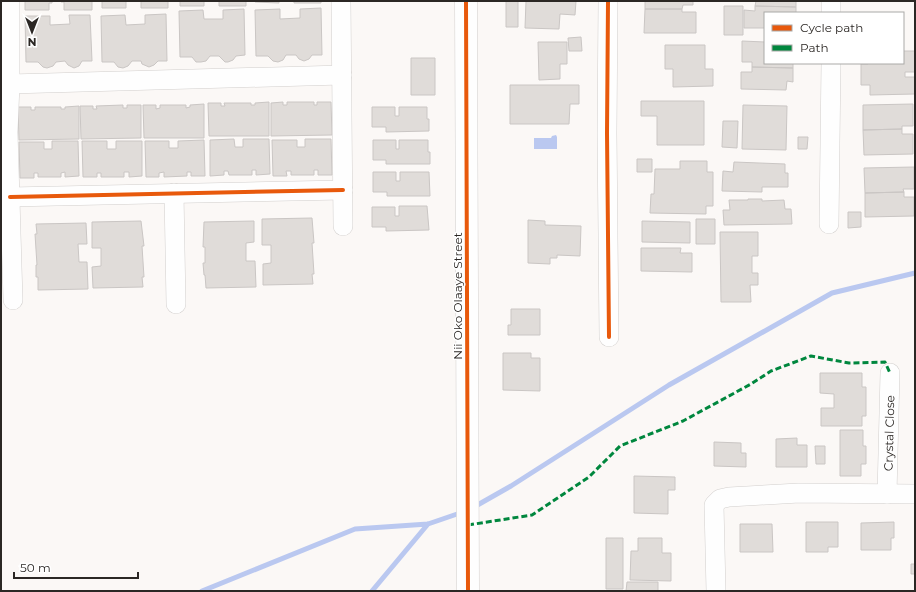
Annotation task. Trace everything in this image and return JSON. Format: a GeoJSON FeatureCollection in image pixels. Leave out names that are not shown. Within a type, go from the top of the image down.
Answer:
{"type":"FeatureCollection","features":[{"type":"Feature","properties":{"kind":"street"},"geometry":{"type":"LineString","coordinates":[[10,1],[10,84],[5,132],[10,197],[13,300]]}},
{"type":"Feature","properties":{"kind":"street"},"geometry":{"type":"LineString","coordinates":[[341,1],[343,226]]}},
{"type":"Feature","properties":{"kind":"street","name":"Nii Oko Olaaye Street"},"geometry":{"type":"LineString","coordinates":[[466,1],[468,591]]}},
{"type":"Feature","properties":{"kind":"street"},"geometry":{"type":"LineString","coordinates":[[608,1],[607,133],[609,337]]}},
{"type":"Feature","properties":{"kind":"street"},"geometry":{"type":"LineString","coordinates":[[831,1],[831,12]]}},
{"type":"Feature","properties":{"kind":"street"},"geometry":{"type":"LineString","coordinates":[[829,224],[831,64]]}},
{"type":"Feature","properties":{"kind":"street"},"geometry":{"type":"LineString","coordinates":[[10,84],[342,74]]}},
{"type":"Feature","properties":{"kind":"street"},"geometry":{"type":"LineString","coordinates":[[10,197],[343,190]]}},
{"type":"Feature","properties":{"kind":"street"},"geometry":{"type":"LineString","coordinates":[[174,193],[176,304]]}},
{"type":"Feature","properties":{"kind":"street","name":"Crystal Close"},"geometry":{"type":"LineString","coordinates":[[887,494],[890,373]]}},
{"type":"Feature","properties":{"kind":"street"},"geometry":{"type":"LineString","coordinates":[[716,591],[714,505],[720,500],[729,497],[799,493],[915,494]]}},
{"type":"Feature","properties":{"kind":"water"},"geometry":{"type":"Polygon","coordinates":[[[556,135],[557,149],[534,149],[534,138],[551,138],[552,136],[556,135]]]}},
{"type":"Feature","properties":{"kind":"building"},"geometry":{"type":"Polygon","coordinates":[[[25,1],[52,1],[52,3],[49,3],[49,10],[25,10],[25,1]]]}},
{"type":"Feature","properties":{"kind":"building"},"geometry":{"type":"Polygon","coordinates":[[[61,1],[92,1],[92,10],[64,10],[64,2],[61,1]]]}},
{"type":"Feature","properties":{"kind":"building"},"geometry":{"type":"Polygon","coordinates":[[[102,1],[126,1],[126,8],[102,8],[102,1]]]}},
{"type":"Feature","properties":{"kind":"building"},"geometry":{"type":"Polygon","coordinates":[[[141,1],[168,1],[168,8],[141,8],[141,1]]]}},
{"type":"Feature","properties":{"kind":"building"},"geometry":{"type":"Polygon","coordinates":[[[180,1],[204,1],[204,6],[180,6],[180,1]]]}},
{"type":"Feature","properties":{"kind":"building"},"geometry":{"type":"Polygon","coordinates":[[[219,1],[246,1],[246,6],[219,6],[219,1]]]}},
{"type":"Feature","properties":{"kind":"building"},"geometry":{"type":"Polygon","coordinates":[[[279,1],[279,3],[255,2],[279,1]]]}},
{"type":"Feature","properties":{"kind":"building"},"geometry":{"type":"Polygon","coordinates":[[[294,1],[321,1],[321,3],[294,3],[294,1]]]}},
{"type":"Feature","properties":{"kind":"building"},"geometry":{"type":"Polygon","coordinates":[[[506,1],[518,1],[518,27],[506,27],[506,1]]]}},
{"type":"Feature","properties":{"kind":"building"},"geometry":{"type":"Polygon","coordinates":[[[526,1],[576,1],[575,15],[560,14],[559,29],[525,28],[526,1]]]}},
{"type":"Feature","properties":{"kind":"building"},"geometry":{"type":"Polygon","coordinates":[[[645,1],[693,1],[693,5],[683,5],[682,9],[645,9],[645,1]]]}},
{"type":"Feature","properties":{"kind":"building"},"geometry":{"type":"Polygon","coordinates":[[[756,1],[796,1],[796,7],[755,6],[756,1]]]}},
{"type":"Feature","properties":{"kind":"building"},"geometry":{"type":"Polygon","coordinates":[[[724,6],[743,6],[743,35],[724,35],[724,6]]]}},
{"type":"Feature","properties":{"kind":"building"},"geometry":{"type":"Polygon","coordinates":[[[755,6],[796,7],[796,12],[764,12],[764,28],[744,28],[744,10],[755,11],[755,6]]]}},
{"type":"Feature","properties":{"kind":"building"},"geometry":{"type":"Polygon","coordinates":[[[321,8],[322,55],[312,55],[309,59],[304,61],[299,59],[296,55],[286,55],[283,60],[278,62],[273,61],[268,56],[256,56],[255,10],[280,9],[280,19],[300,18],[300,9],[321,8]]]}},
{"type":"Feature","properties":{"kind":"building"},"geometry":{"type":"Polygon","coordinates":[[[244,9],[245,55],[236,56],[233,60],[228,62],[225,62],[219,56],[210,56],[206,61],[201,62],[196,62],[192,57],[180,57],[179,11],[203,10],[204,19],[223,19],[223,10],[244,9]]]}},
{"type":"Feature","properties":{"kind":"building"},"geometry":{"type":"Polygon","coordinates":[[[645,9],[682,9],[682,12],[696,12],[696,33],[644,33],[645,9]]]}},
{"type":"Feature","properties":{"kind":"building"},"geometry":{"type":"Polygon","coordinates":[[[166,14],[167,61],[158,61],[149,67],[142,64],[141,61],[132,61],[128,66],[123,68],[118,67],[114,62],[102,62],[101,16],[125,15],[126,25],[145,24],[145,15],[166,14]]]}},
{"type":"Feature","properties":{"kind":"building"},"geometry":{"type":"Polygon","coordinates":[[[69,15],[90,15],[92,61],[82,61],[79,66],[74,68],[68,65],[65,61],[56,62],[53,66],[47,68],[43,67],[38,62],[26,62],[25,16],[50,16],[50,25],[70,24],[69,15]]]}},
{"type":"Feature","properties":{"kind":"building"},"geometry":{"type":"Polygon","coordinates":[[[581,37],[582,51],[569,51],[568,38],[581,37]]]}},
{"type":"Feature","properties":{"kind":"building"},"geometry":{"type":"Polygon","coordinates":[[[742,41],[764,42],[764,64],[793,64],[793,68],[752,67],[752,62],[742,62],[742,41]]]}},
{"type":"Feature","properties":{"kind":"building"},"geometry":{"type":"Polygon","coordinates":[[[538,42],[567,42],[567,64],[560,64],[560,79],[539,80],[538,42]]]}},
{"type":"Feature","properties":{"kind":"building"},"geometry":{"type":"Polygon","coordinates":[[[665,45],[705,45],[705,69],[713,69],[713,86],[673,87],[673,69],[665,69],[665,45]]]}},
{"type":"Feature","properties":{"kind":"building"},"geometry":{"type":"Polygon","coordinates":[[[904,51],[915,51],[915,72],[905,72],[905,77],[915,77],[915,94],[870,95],[870,85],[861,85],[861,64],[904,64],[904,51]]]}},
{"type":"Feature","properties":{"kind":"building"},"geometry":{"type":"Polygon","coordinates":[[[411,58],[435,58],[435,95],[411,95],[411,58]]]}},
{"type":"Feature","properties":{"kind":"building"},"geometry":{"type":"Polygon","coordinates":[[[752,67],[793,68],[793,82],[787,81],[786,90],[741,89],[741,72],[752,72],[752,67]]]}},
{"type":"Feature","properties":{"kind":"building"},"geometry":{"type":"Polygon","coordinates":[[[510,85],[579,85],[579,104],[570,104],[569,124],[510,124],[510,85]]]}},
{"type":"Feature","properties":{"kind":"building"},"geometry":{"type":"Polygon","coordinates":[[[641,101],[704,101],[704,145],[657,145],[657,116],[641,116],[641,101]]]}},
{"type":"Feature","properties":{"kind":"building"},"geometry":{"type":"Polygon","coordinates":[[[269,102],[269,136],[209,136],[208,103],[221,103],[221,106],[225,106],[224,103],[251,103],[251,105],[255,105],[255,103],[269,102]]]}},
{"type":"Feature","properties":{"kind":"building"},"geometry":{"type":"Polygon","coordinates":[[[283,102],[283,105],[287,105],[287,102],[314,102],[314,105],[317,105],[317,102],[331,102],[332,135],[271,136],[271,103],[283,102]]]}},
{"type":"Feature","properties":{"kind":"building"},"geometry":{"type":"Polygon","coordinates":[[[204,104],[204,138],[144,138],[143,105],[156,105],[156,109],[160,108],[160,105],[186,105],[186,108],[190,107],[190,105],[204,104]]]}},
{"type":"Feature","properties":{"kind":"building"},"geometry":{"type":"Polygon","coordinates":[[[913,104],[913,126],[902,126],[902,129],[863,130],[863,105],[913,104]]]}},
{"type":"Feature","properties":{"kind":"building"},"geometry":{"type":"Polygon","coordinates":[[[123,105],[123,108],[127,108],[127,105],[141,105],[141,138],[81,139],[80,106],[93,106],[93,109],[97,109],[96,106],[123,105]]]}},
{"type":"Feature","properties":{"kind":"building"},"geometry":{"type":"Polygon","coordinates":[[[743,105],[787,106],[786,150],[742,149],[743,105]]]}},
{"type":"Feature","properties":{"kind":"building"},"geometry":{"type":"Polygon","coordinates":[[[79,106],[79,139],[19,140],[18,107],[31,107],[31,110],[35,110],[35,107],[61,107],[61,109],[65,109],[65,107],[79,106]]]}},
{"type":"Feature","properties":{"kind":"building"},"geometry":{"type":"Polygon","coordinates":[[[372,107],[395,107],[395,116],[399,116],[399,107],[427,107],[429,131],[386,132],[386,127],[372,127],[372,107]]]}},
{"type":"Feature","properties":{"kind":"building"},"geometry":{"type":"Polygon","coordinates":[[[723,121],[738,121],[737,148],[722,147],[723,121]]]}},
{"type":"Feature","properties":{"kind":"building"},"geometry":{"type":"Polygon","coordinates":[[[902,129],[902,134],[913,134],[913,154],[864,155],[863,130],[902,129]]]}},
{"type":"Feature","properties":{"kind":"building"},"geometry":{"type":"Polygon","coordinates":[[[798,137],[808,137],[807,149],[798,149],[798,137]]]}},
{"type":"Feature","properties":{"kind":"building"},"geometry":{"type":"Polygon","coordinates":[[[234,139],[235,147],[243,147],[243,139],[269,139],[270,174],[256,175],[256,170],[252,170],[252,175],[229,175],[228,171],[224,171],[224,175],[210,176],[210,140],[234,139]]]}},
{"type":"Feature","properties":{"kind":"building"},"geometry":{"type":"Polygon","coordinates":[[[305,139],[331,139],[332,175],[318,175],[318,170],[314,170],[314,175],[291,175],[291,171],[286,171],[287,176],[273,176],[272,140],[297,140],[297,147],[305,147],[305,139]]]}},
{"type":"Feature","properties":{"kind":"building"},"geometry":{"type":"Polygon","coordinates":[[[204,140],[205,176],[191,176],[191,172],[187,172],[187,176],[164,177],[164,172],[159,173],[159,177],[146,177],[145,141],[169,141],[169,148],[178,148],[178,141],[204,140]]]}},
{"type":"Feature","properties":{"kind":"building"},"geometry":{"type":"Polygon","coordinates":[[[373,140],[396,140],[396,149],[399,149],[399,140],[428,140],[430,164],[386,164],[386,160],[373,160],[373,140]]]}},
{"type":"Feature","properties":{"kind":"building"},"geometry":{"type":"Polygon","coordinates":[[[52,141],[78,141],[79,176],[65,177],[65,172],[61,173],[61,177],[38,177],[38,173],[34,173],[34,178],[20,178],[19,142],[44,142],[44,149],[52,149],[52,141]]]}},
{"type":"Feature","properties":{"kind":"building"},"geometry":{"type":"Polygon","coordinates":[[[82,141],[107,141],[107,149],[116,149],[116,141],[142,141],[142,176],[129,177],[129,172],[124,172],[124,177],[101,177],[101,173],[97,173],[97,177],[83,177],[82,141]]]}},
{"type":"Feature","properties":{"kind":"building"},"geometry":{"type":"Polygon","coordinates":[[[637,159],[652,159],[652,172],[637,172],[637,159]]]}},
{"type":"Feature","properties":{"kind":"building"},"geometry":{"type":"Polygon","coordinates":[[[680,161],[707,161],[707,172],[713,172],[713,206],[706,206],[706,214],[650,213],[651,194],[654,194],[655,169],[680,169],[680,161]]]}},
{"type":"Feature","properties":{"kind":"building"},"geometry":{"type":"Polygon","coordinates":[[[734,162],[785,164],[785,173],[788,173],[788,187],[762,187],[762,192],[722,191],[723,171],[733,172],[734,162]]]}},
{"type":"Feature","properties":{"kind":"building"},"geometry":{"type":"Polygon","coordinates":[[[914,167],[914,189],[903,189],[904,192],[865,193],[864,168],[914,167]]]}},
{"type":"Feature","properties":{"kind":"building"},"geometry":{"type":"Polygon","coordinates":[[[373,172],[396,172],[396,181],[400,181],[400,172],[429,172],[430,196],[387,196],[387,192],[373,192],[373,172]]]}},
{"type":"Feature","properties":{"kind":"building"},"geometry":{"type":"Polygon","coordinates":[[[904,192],[904,197],[914,197],[914,216],[865,217],[865,193],[904,192]]]}},
{"type":"Feature","properties":{"kind":"building"},"geometry":{"type":"Polygon","coordinates":[[[762,199],[762,201],[784,200],[785,209],[791,209],[792,224],[724,225],[723,210],[730,210],[729,200],[762,199]]]}},
{"type":"Feature","properties":{"kind":"building"},"geometry":{"type":"Polygon","coordinates":[[[399,206],[427,206],[429,230],[386,231],[386,227],[372,227],[372,207],[395,207],[395,216],[399,216],[399,206]]]}},
{"type":"Feature","properties":{"kind":"building"},"geometry":{"type":"Polygon","coordinates":[[[848,212],[861,212],[861,227],[848,228],[848,212]]]}},
{"type":"Feature","properties":{"kind":"building"},"geometry":{"type":"Polygon","coordinates":[[[312,218],[314,243],[312,243],[314,274],[312,274],[313,284],[263,285],[263,264],[271,263],[271,245],[262,245],[262,219],[312,218]]]}},
{"type":"Feature","properties":{"kind":"building"},"geometry":{"type":"Polygon","coordinates":[[[696,219],[715,219],[715,244],[696,244],[696,219]]]}},
{"type":"Feature","properties":{"kind":"building"},"geometry":{"type":"Polygon","coordinates":[[[528,220],[545,221],[545,225],[581,226],[580,256],[557,255],[557,258],[550,258],[550,264],[528,263],[528,220]]]}},
{"type":"Feature","properties":{"kind":"building"},"geometry":{"type":"Polygon","coordinates":[[[141,221],[144,246],[142,246],[144,277],[142,277],[143,287],[93,288],[92,267],[101,266],[101,248],[92,248],[92,222],[141,221]]]}},
{"type":"Feature","properties":{"kind":"building"},"geometry":{"type":"Polygon","coordinates":[[[254,221],[254,242],[246,243],[246,261],[255,261],[256,287],[206,288],[203,263],[205,263],[205,247],[203,247],[204,222],[254,221]]]}},
{"type":"Feature","properties":{"kind":"building"},"geometry":{"type":"Polygon","coordinates":[[[642,221],[690,222],[690,243],[642,242],[642,221]]]}},
{"type":"Feature","properties":{"kind":"building"},"geometry":{"type":"Polygon","coordinates":[[[86,223],[87,244],[78,244],[79,262],[87,262],[88,289],[38,290],[38,277],[36,277],[36,224],[86,223]]]}},
{"type":"Feature","properties":{"kind":"building"},"geometry":{"type":"Polygon","coordinates":[[[720,232],[758,232],[758,256],[752,256],[752,273],[758,273],[758,285],[750,285],[751,302],[721,302],[720,232]]]}},
{"type":"Feature","properties":{"kind":"building"},"geometry":{"type":"Polygon","coordinates":[[[641,248],[681,248],[680,253],[692,253],[692,272],[641,271],[641,248]]]}},
{"type":"Feature","properties":{"kind":"building"},"geometry":{"type":"Polygon","coordinates":[[[511,309],[540,309],[540,335],[508,335],[508,325],[511,325],[511,309]]]}},
{"type":"Feature","properties":{"kind":"building"},"geometry":{"type":"Polygon","coordinates":[[[503,353],[531,353],[531,358],[540,358],[540,391],[503,390],[503,353]]]}},
{"type":"Feature","properties":{"kind":"building"},"geometry":{"type":"Polygon","coordinates":[[[820,373],[862,373],[862,387],[866,387],[866,416],[862,416],[862,426],[821,426],[821,408],[834,408],[834,394],[820,393],[820,373]]]}},
{"type":"Feature","properties":{"kind":"building"},"geometry":{"type":"Polygon","coordinates":[[[840,430],[863,430],[863,446],[866,446],[866,464],[861,464],[861,476],[840,476],[840,430]]]}},
{"type":"Feature","properties":{"kind":"building"},"geometry":{"type":"Polygon","coordinates":[[[797,438],[797,445],[807,445],[807,467],[776,467],[776,439],[797,438]]]}},
{"type":"Feature","properties":{"kind":"building"},"geometry":{"type":"Polygon","coordinates":[[[714,442],[741,443],[741,453],[746,453],[746,467],[714,466],[714,442]]]}},
{"type":"Feature","properties":{"kind":"building"},"geometry":{"type":"Polygon","coordinates":[[[815,446],[825,446],[825,464],[816,464],[815,446]]]}},
{"type":"Feature","properties":{"kind":"building"},"geometry":{"type":"Polygon","coordinates":[[[634,476],[675,477],[675,490],[668,490],[668,514],[634,513],[634,476]]]}},
{"type":"Feature","properties":{"kind":"building"},"geometry":{"type":"Polygon","coordinates":[[[806,522],[838,522],[838,547],[828,547],[828,552],[806,552],[806,522]]]}},
{"type":"Feature","properties":{"kind":"building"},"geometry":{"type":"Polygon","coordinates":[[[894,522],[894,538],[891,538],[891,550],[861,550],[861,523],[894,522]]]}},
{"type":"Feature","properties":{"kind":"building"},"geometry":{"type":"Polygon","coordinates":[[[740,524],[772,524],[773,552],[740,552],[740,524]]]}},
{"type":"Feature","properties":{"kind":"building"},"geometry":{"type":"Polygon","coordinates":[[[606,538],[623,538],[623,589],[606,589],[606,538]]]}},
{"type":"Feature","properties":{"kind":"building"},"geometry":{"type":"Polygon","coordinates":[[[638,538],[662,538],[662,553],[671,553],[671,581],[630,580],[631,551],[638,551],[638,538]]]}},
{"type":"Feature","properties":{"kind":"building"},"geometry":{"type":"Polygon","coordinates":[[[911,564],[915,564],[915,574],[911,574],[911,564]]]}},
{"type":"Feature","properties":{"kind":"building"},"geometry":{"type":"Polygon","coordinates":[[[627,582],[658,582],[658,591],[626,591],[627,582]]]}},
{"type":"Feature","properties":{"kind":"waterway"},"geometry":{"type":"LineString","coordinates":[[474,507],[511,486],[669,385],[832,293],[915,273]]}},
{"type":"Feature","properties":{"kind":"waterway"},"geometry":{"type":"LineString","coordinates":[[202,591],[355,529],[428,524],[463,512]]}},
{"type":"Feature","properties":{"kind":"waterway"},"geometry":{"type":"LineString","coordinates":[[372,591],[428,524]]}},
{"type":"Feature","properties":{"kind":"marked path"},"geometry":{"type":"LineString","coordinates":[[468,525],[532,515],[589,477],[620,446],[683,421],[751,384],[771,371],[811,356],[849,363],[885,362],[890,373]]}},
{"type":"Feature","properties":{"kind":"cycle path"},"geometry":{"type":"LineString","coordinates":[[466,1],[468,591]]}},
{"type":"Feature","properties":{"kind":"cycle path"},"geometry":{"type":"LineString","coordinates":[[608,1],[607,133],[609,337]]}},
{"type":"Feature","properties":{"kind":"cycle path"},"geometry":{"type":"LineString","coordinates":[[10,197],[343,190]]}}]}
